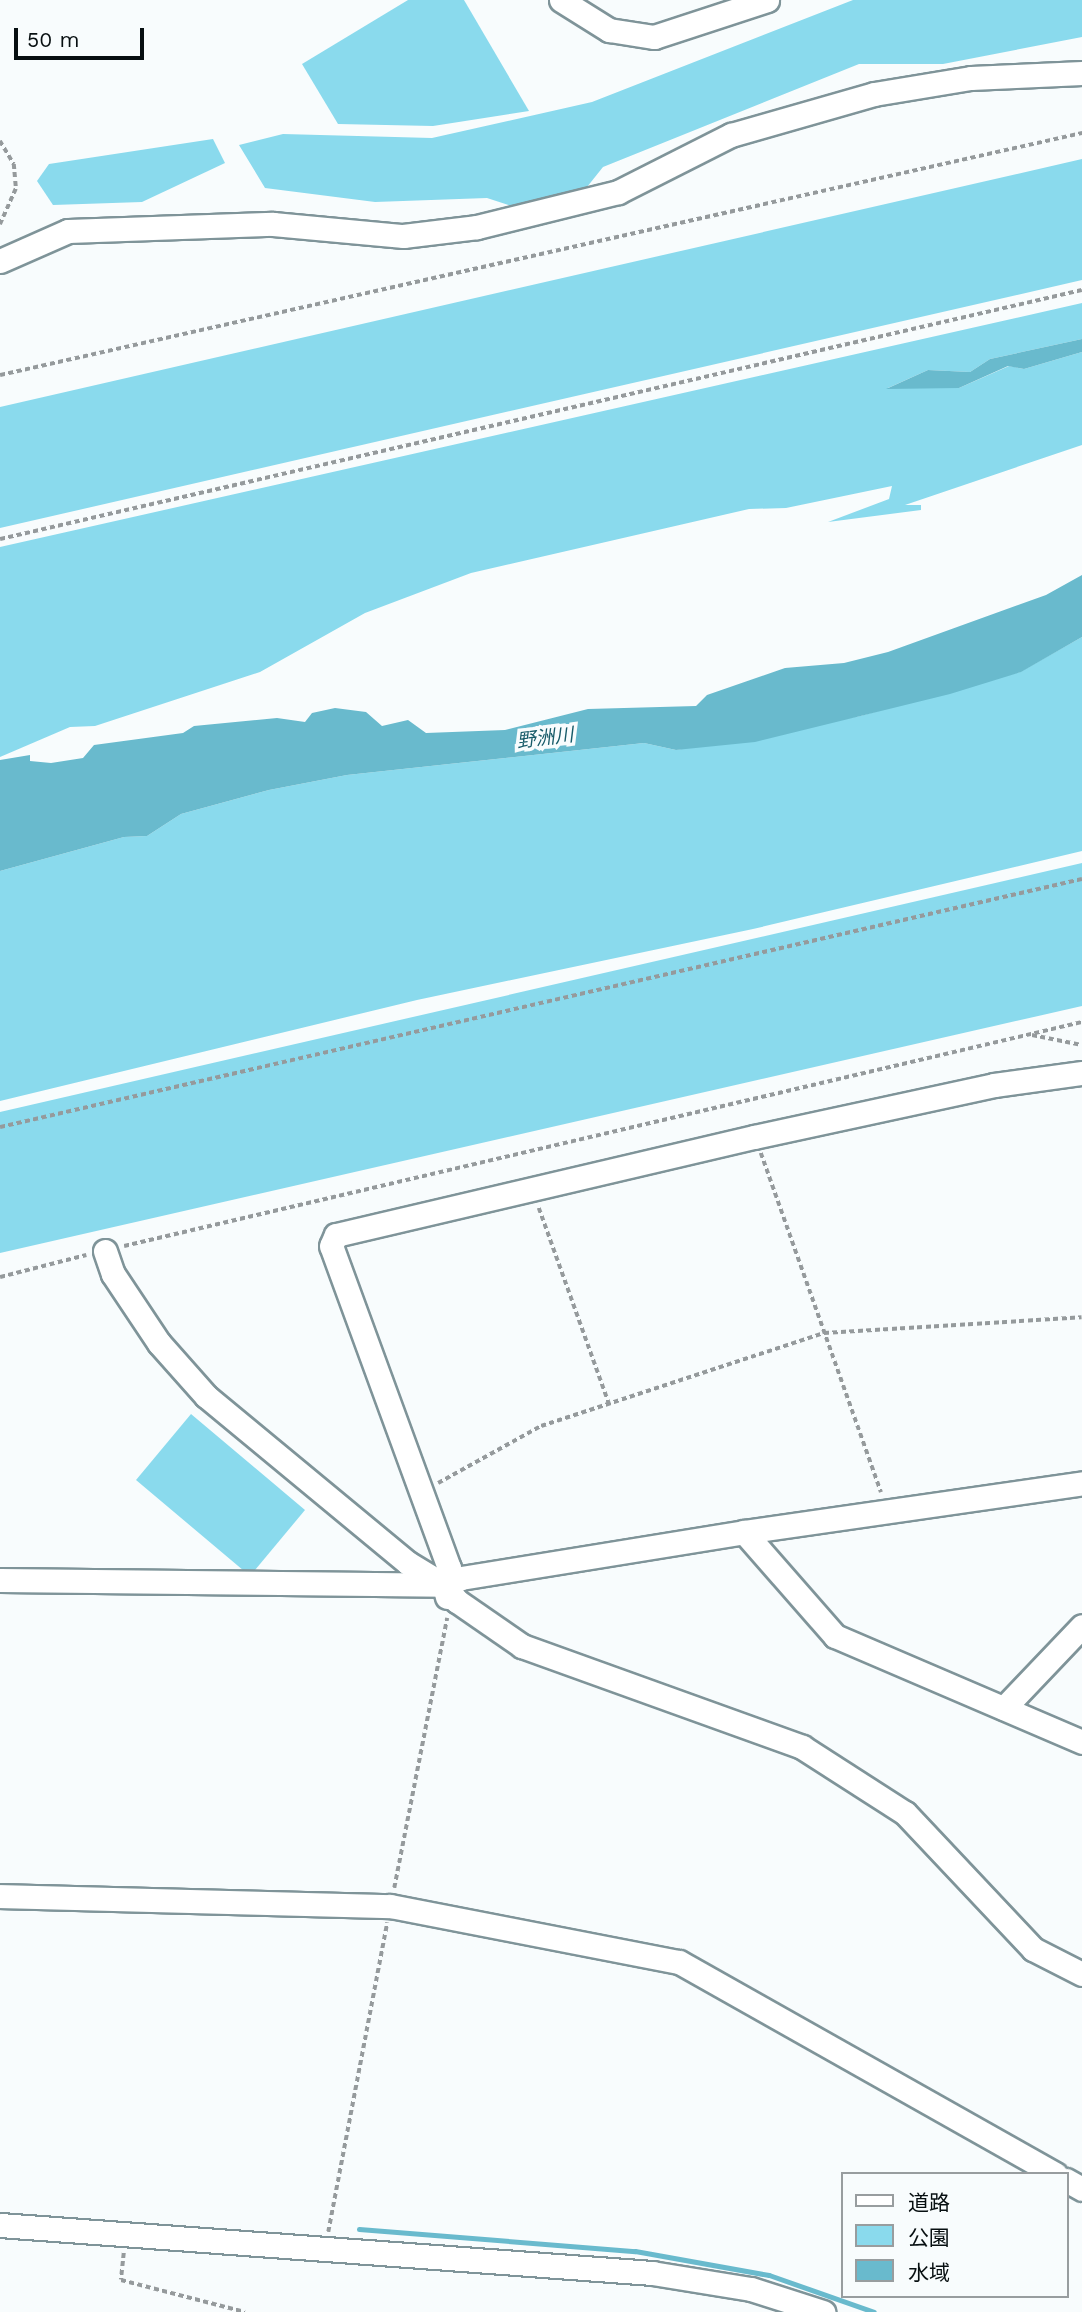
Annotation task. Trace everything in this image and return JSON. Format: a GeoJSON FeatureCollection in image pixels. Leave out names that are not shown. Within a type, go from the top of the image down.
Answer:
{"type":"FeatureCollection","features":[{"type":"Feature","properties":{"kind":"street"},"geometry":{"type":"LineString","coordinates":[[561,0],[609,30],[654,37],[767,0]]}},
{"type":"Feature","properties":{"kind":"street"},"geometry":{"type":"LineString","coordinates":[[0,261],[68,232],[273,224],[403,236],[477,227],[618,192],[731,135],[874,94],[971,78],[1082,73]]}},
{"type":"Feature","properties":{"kind":"street"},"geometry":{"type":"LineString","coordinates":[[447,1594],[449,1567],[331,1246],[336,1235],[754,1137],[994,1085],[1082,1073]]}},
{"type":"Feature","properties":{"kind":"street"},"geometry":{"type":"LineString","coordinates":[[104,1251],[113,1273],[159,1343],[206,1396],[447,1594],[522,1646],[802,1746],[905,1812],[1032,1949],[1082,1974]]}},
{"type":"Feature","properties":{"kind":"street"},"geometry":{"type":"LineString","coordinates":[[447,1594],[461,1578],[744,1532],[889,1514],[1082,1483]]}},
{"type":"Feature","properties":{"kind":"street"},"geometry":{"type":"LineString","coordinates":[[744,1532],[835,1636],[1082,1742]]}},
{"type":"Feature","properties":{"kind":"street"},"geometry":{"type":"LineString","coordinates":[[0,1580],[447,1594]]}},
{"type":"Feature","properties":{"kind":"street"},"geometry":{"type":"LineString","coordinates":[[1004,1708],[1082,1626]]}},
{"type":"Feature","properties":{"kind":"street"},"geometry":{"type":"LineString","coordinates":[[0,1896],[390,1906],[679,1962],[1051,2172]]}},
{"type":"Feature","properties":{"kind":"street"},"geometry":{"type":"LineString","coordinates":[[0,2225],[652,2273],[751,2289],[823,2312]]}},
{"type":"Feature","properties":{"kind":"path"},"geometry":{"type":"LineString","coordinates":[[0,375],[1082,133]]}},
{"type":"Feature","properties":{"kind":"path"},"geometry":{"type":"LineString","coordinates":[[0,141],[14,164],[16,189],[0,225]]}},
{"type":"Feature","properties":{"kind":"path"},"geometry":{"type":"LineString","coordinates":[[0,539],[1082,290]]}},
{"type":"Feature","properties":{"kind":"path"},"geometry":{"type":"LineString","coordinates":[[0,1127],[1082,879]]}},
{"type":"Feature","properties":{"kind":"path"},"geometry":{"type":"LineString","coordinates":[[0,1277],[1082,1022]]}},
{"type":"Feature","properties":{"kind":"path"},"geometry":{"type":"LineString","coordinates":[[1030,1034],[1082,1045]]}},
{"type":"Feature","properties":{"kind":"path"},"geometry":{"type":"LineString","coordinates":[[754,1137],[828,1332],[889,1514]]}},
{"type":"Feature","properties":{"kind":"path"},"geometry":{"type":"LineString","coordinates":[[532,1188],[609,1404]]}},
{"type":"Feature","properties":{"kind":"path"},"geometry":{"type":"LineString","coordinates":[[421,1493],[541,1426],[828,1332],[1082,1317]]}},
{"type":"Feature","properties":{"kind":"path"},"geometry":{"type":"LineString","coordinates":[[125,2236],[121,2280],[245,2312]]}},
{"type":"Feature","properties":{"kind":"green space"},"geometry":{"type":"Polygon","coordinates":[[[408,0],[464,0],[529,111],[433,126],[338,124],[302,64],[408,0]]]}},
{"type":"Feature","properties":{"kind":"green space"},"geometry":{"type":"Polygon","coordinates":[[[853,0],[1082,0],[1082,37],[943,64],[859,64],[603,167],[587,187],[521,209],[487,198],[375,202],[265,188],[239,145],[283,134],[432,138],[592,102],[853,0]]]}},
{"type":"Feature","properties":{"kind":"green space"},"geometry":{"type":"Polygon","coordinates":[[[213,139],[225,163],[142,202],[53,205],[37,181],[49,164],[213,139]]]}},
{"type":"Feature","properties":{"kind":"green space"},"geometry":{"type":"Polygon","coordinates":[[[1082,159],[1082,280],[0,528],[0,407],[1082,159]]]}},
{"type":"Feature","properties":{"kind":"green space"},"geometry":{"type":"Polygon","coordinates":[[[1082,303],[1082,339],[990,359],[970,372],[928,370],[888,388],[959,388],[1009,366],[1024,369],[1082,352],[1082,445],[905,505],[921,505],[921,510],[828,522],[889,499],[892,486],[786,508],[749,509],[471,573],[365,613],[260,672],[95,726],[70,727],[0,757],[0,547],[1082,303]]]}},
{"type":"Feature","properties":{"kind":"green space"},"geometry":{"type":"Polygon","coordinates":[[[1082,637],[1082,851],[753,929],[417,1000],[0,1101],[0,871],[124,837],[147,836],[181,814],[269,790],[347,775],[644,743],[676,750],[860,716],[1020,672],[1082,637]]]}},
{"type":"Feature","properties":{"kind":"green space"},"geometry":{"type":"Polygon","coordinates":[[[1082,863],[1082,1006],[0,1253],[0,1112],[1082,863]]]}},
{"type":"Feature","properties":{"kind":"green space"},"geometry":{"type":"Polygon","coordinates":[[[191,1414],[305,1510],[250,1576],[136,1480],[191,1414]]]}},
{"type":"Feature","properties":{"kind":"water"},"geometry":{"type":"Polygon","coordinates":[[[1082,339],[1082,352],[1024,369],[1008,366],[959,388],[886,389],[928,370],[970,372],[990,359],[1082,339]]]}},
{"type":"Feature","properties":{"kind":"water","name":"野洲川"},"geometry":{"type":"Polygon","coordinates":[[[1082,575],[1082,637],[1021,672],[950,694],[755,742],[676,750],[644,743],[347,775],[269,790],[181,814],[147,836],[124,837],[0,871],[0,760],[30,755],[30,761],[51,763],[83,758],[94,745],[183,733],[194,726],[277,718],[305,722],[312,713],[335,708],[366,712],[382,726],[408,720],[426,733],[505,730],[588,709],[696,706],[707,695],[785,668],[844,663],[888,652],[1046,595],[1082,575]]]}},
{"type":"Feature","properties":{"kind":"waterway"},"geometry":{"type":"LineString","coordinates":[[359,2229],[635,2251],[769,2275],[874,2312]]}}]}
